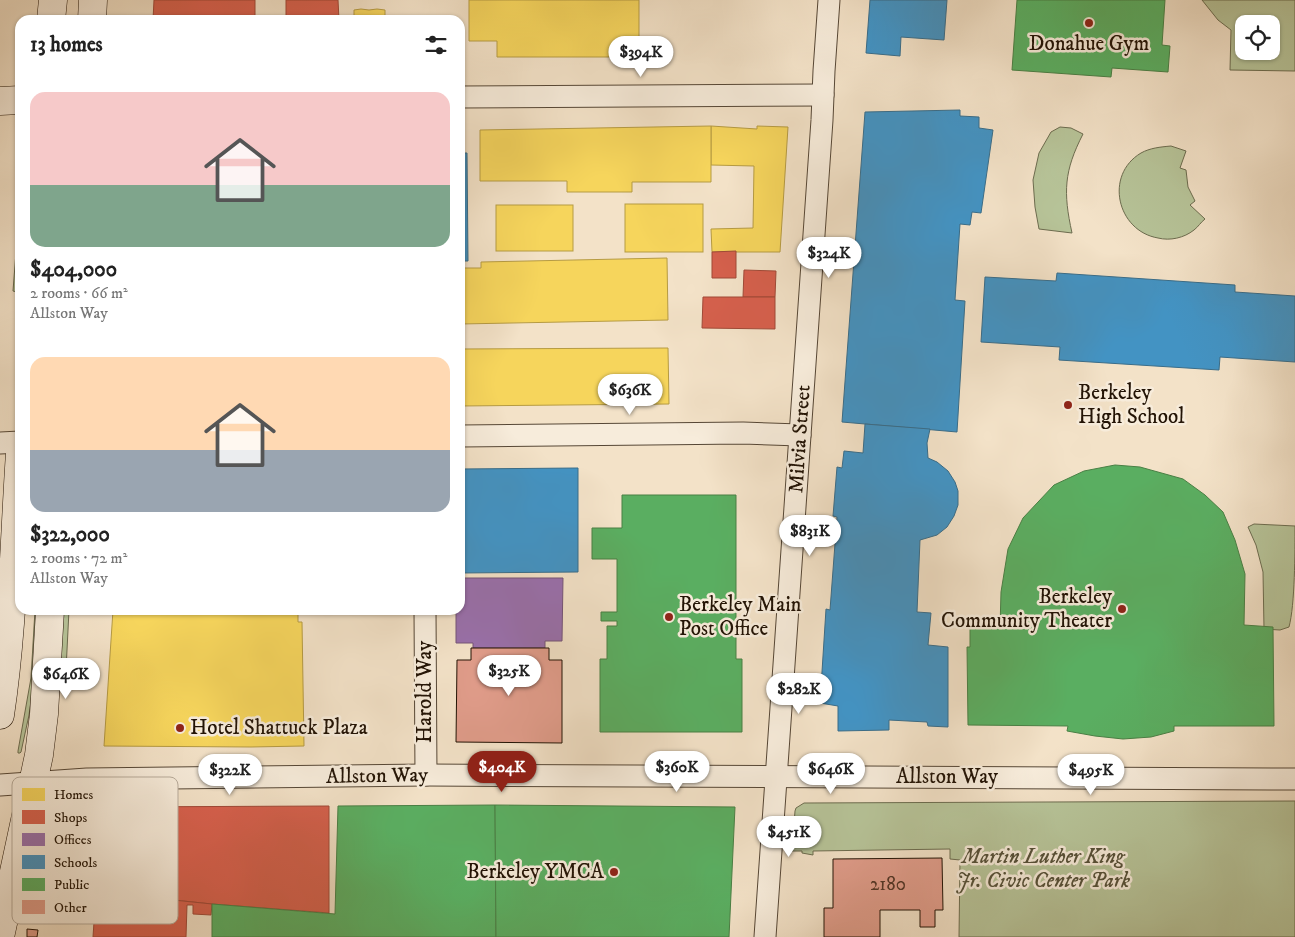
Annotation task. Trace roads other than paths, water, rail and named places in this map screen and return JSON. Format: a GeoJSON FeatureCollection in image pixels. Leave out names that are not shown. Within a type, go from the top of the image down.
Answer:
{"type":"FeatureCollection","features":[{"type":"Feature","properties":{"kind":"main road"},"geometry":{"type":"LineString","coordinates":[[52,15],[53,0]]}},
{"type":"Feature","properties":{"kind":"main road"},"geometry":{"type":"LineString","coordinates":[[92,15],[93,0]]}},
{"type":"Feature","properties":{"kind":"main road"},"geometry":{"type":"LineString","coordinates":[[0,100],[15,100]]}},
{"type":"Feature","properties":{"kind":"main road"},"geometry":{"type":"LineString","coordinates":[[0,715],[9,628],[15,533]]}},
{"type":"Feature","properties":{"kind":"main road"},"geometry":{"type":"LineString","coordinates":[[35,777],[44,714],[50,615]]}},
{"type":"Feature","properties":{"kind":"main road"},"geometry":{"type":"LineString","coordinates":[[0,937],[12,883]]}},
{"type":"Feature","properties":{"kind":"street","name":"Milvia Street"},"geometry":{"type":"LineString","coordinates":[[766,937],[829,0]]}},
{"type":"Feature","properties":{"kind":"street"},"geometry":{"type":"LineString","coordinates":[[465,97],[823,95]]}},
{"type":"Feature","properties":{"kind":"street"},"geometry":{"type":"LineString","coordinates":[[465,436],[743,433],[800,435]]}},
{"type":"Feature","properties":{"kind":"street"},"geometry":{"type":"LineString","coordinates":[[0,443],[15,442]]}},
{"type":"Feature","properties":{"kind":"street","name":"Harold Way"},"geometry":{"type":"LineString","coordinates":[[425,615],[426,775]]}},
{"type":"Feature","properties":{"kind":"street","name":"Allston Way"},"geometry":{"type":"LineString","coordinates":[[178,779],[426,775],[1295,778]]}},
{"type":"Feature","properties":{"kind":"place","name":"Donahue Gym"},"geometry":{"type":"Point","coordinates":[1089,23]}},
{"type":"Feature","properties":{"kind":"place","name":"Berkeley High School"},"geometry":{"type":"Point","coordinates":[1068,405]}},
{"type":"Feature","properties":{"kind":"place","name":"Berkeley Community Theater"},"geometry":{"type":"Point","coordinates":[1122,609]}},
{"type":"Feature","properties":{"kind":"place","name":"Berkeley Main Post Office"},"geometry":{"type":"Point","coordinates":[669,617]}},
{"type":"Feature","properties":{"kind":"place","name":"Hotel Shattuck Plaza"},"geometry":{"type":"Point","coordinates":[180,728]}},
{"type":"Feature","properties":{"kind":"place","name":"Berkeley YMCA"},"geometry":{"type":"Point","coordinates":[614,872]}},
{"type":"Feature","properties":{"kind":"park label","name":"Martin Luther King Jr. Civic Center Park"},"geometry":{"type":"Point","coordinates":[1043,869]}}]}
